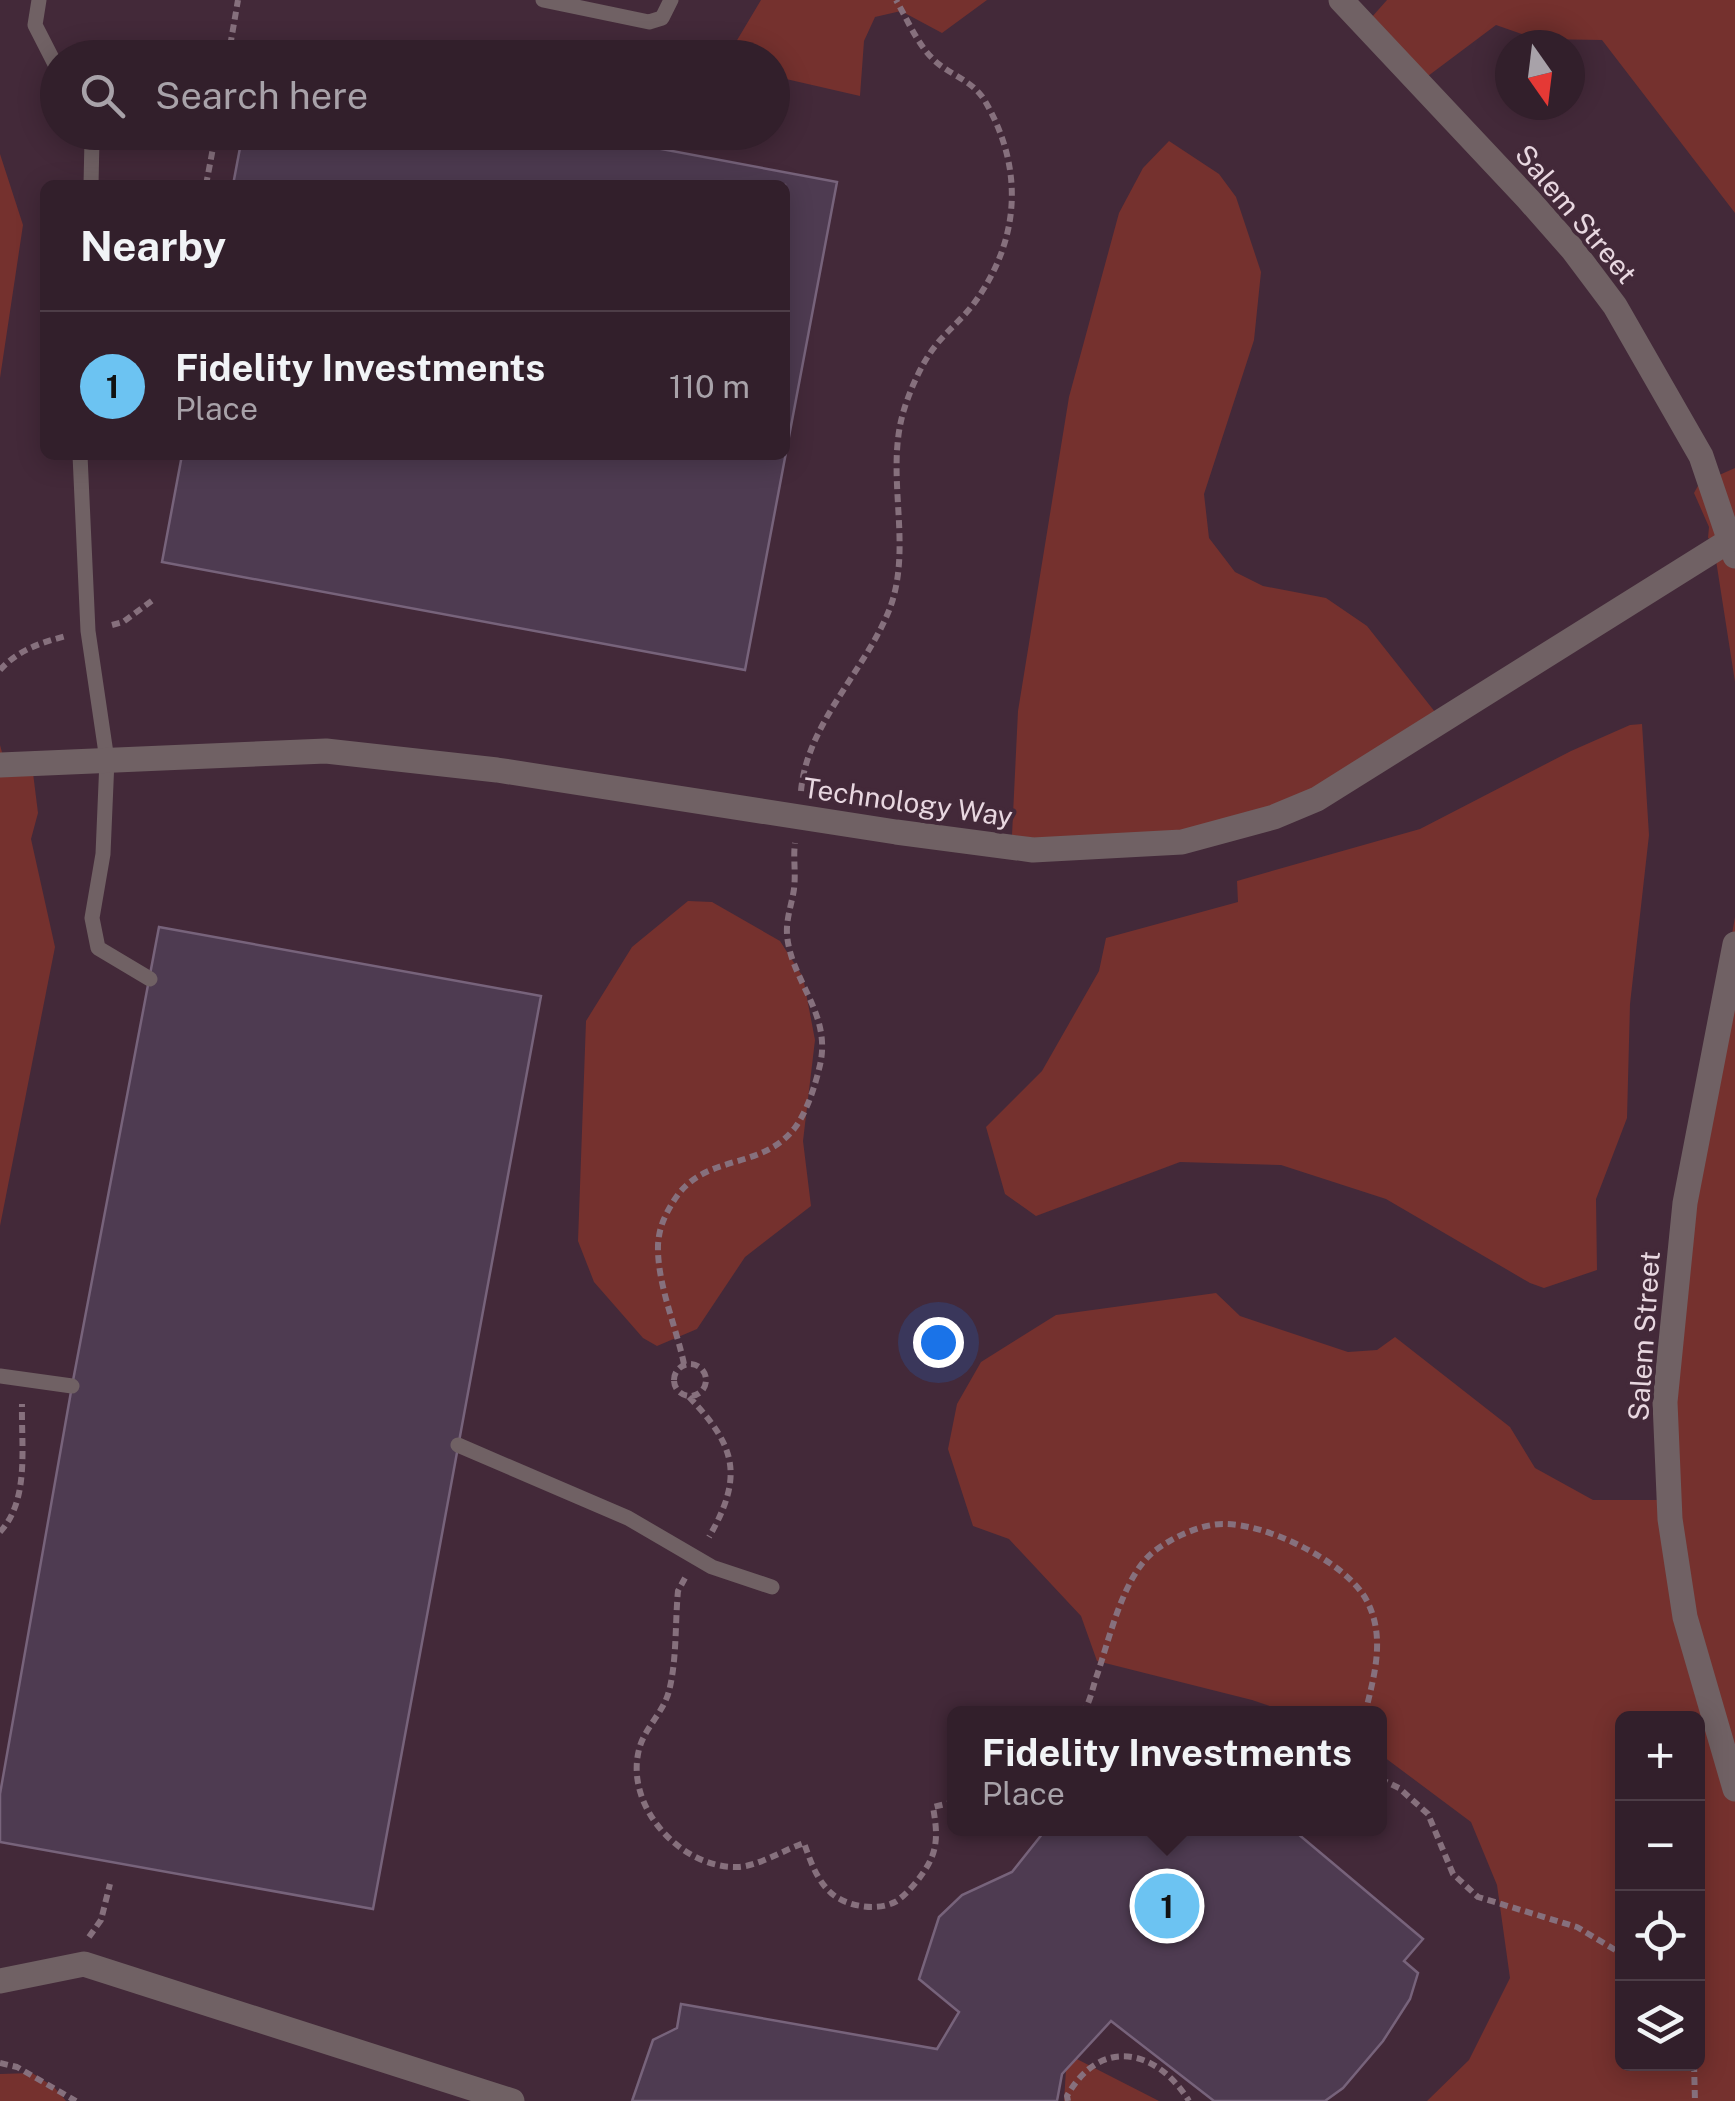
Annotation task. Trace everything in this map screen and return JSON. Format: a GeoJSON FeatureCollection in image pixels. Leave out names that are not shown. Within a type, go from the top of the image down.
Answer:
{"type":"FeatureCollection","features":[{"type":"Feature","properties":{"kind":"street","name":"Salem Street"},"geometry":{"type":"LineString","coordinates":[[1341,0],[1539,212],[1616,306],[1701,456],[1733,548]]}},
{"type":"Feature","properties":{"kind":"street","name":"Technology Way"},"geometry":{"type":"LineString","coordinates":[[0,765],[326,751],[497,770],[798,818],[1034,850],[1182,842],[1274,818],[1317,798],[1733,548]]}},
{"type":"Feature","properties":{"kind":"street","name":"Salem Street"},"geometry":{"type":"LineString","coordinates":[[1735,944],[1685,1203],[1665,1402],[1670,1519],[1685,1617],[1735,1788]]}},
{"type":"Feature","properties":{"kind":"street"},"geometry":{"type":"LineString","coordinates":[[0,1981],[84,1964],[512,2101]]}},
{"type":"Feature","properties":{"kind":"lane"},"geometry":{"type":"LineString","coordinates":[[40,0],[35,25],[43,40]]}},
{"type":"Feature","properties":{"kind":"lane"},"geometry":{"type":"LineString","coordinates":[[543,0],[650,22],[662,18],[670,0]]}},
{"type":"Feature","properties":{"kind":"lane"},"geometry":{"type":"LineString","coordinates":[[90,180],[92,150]]}},
{"type":"Feature","properties":{"kind":"lane"},"geometry":{"type":"LineString","coordinates":[[80,460],[88,631],[107,760],[102,854],[92,918],[98,948],[150,980]]}},
{"type":"Feature","properties":{"kind":"lane"},"geometry":{"type":"LineString","coordinates":[[0,1376],[72,1386]]}},
{"type":"Feature","properties":{"kind":"lane"},"geometry":{"type":"LineString","coordinates":[[458,1446],[628,1518],[712,1567],[772,1587]]}},
{"type":"Feature","properties":{"kind":"path"},"geometry":{"type":"LineString","coordinates":[[231,40],[238,0]]}},
{"type":"Feature","properties":{"kind":"path"},"geometry":{"type":"LineString","coordinates":[[684,1364],[664,1287],[658,1248],[661,1222],[680,1191],[700,1172],[770,1150],[794,1129],[810,1099],[821,1060],[818,1018],[793,962],[786,932],[795,886],[793,856],[802,771],[828,716],[876,640],[892,603],[900,548],[896,440],[904,407],[934,346],[969,310],[996,272],[1014,202],[1009,160],[998,124],[982,95],[933,59],[896,0]]}},
{"type":"Feature","properties":{"kind":"path"},"geometry":{"type":"LineString","coordinates":[[207,180],[213,150]]}},
{"type":"Feature","properties":{"kind":"path"},"geometry":{"type":"LineString","coordinates":[[689,1397],[700,1394],[706,1384],[704,1372],[696,1364],[684,1364],[675,1372],[673,1383],[678,1393],[689,1397],[714,1424],[730,1452],[731,1481],[718,1521],[678,1590],[669,1692],[639,1748],[639,1782],[646,1813],[666,1836],[701,1861],[740,1867],[804,1843],[816,1873],[831,1894],[862,1907],[894,1903],[914,1883],[931,1860],[937,1834],[932,1807],[947,1804]]}},
{"type":"Feature","properties":{"kind":"path"},"geometry":{"type":"LineString","coordinates":[[0,1532],[15,1510],[20,1490],[22,1377]]}},
{"type":"Feature","properties":{"kind":"path"},"geometry":{"type":"LineString","coordinates":[[1087,1706],[1126,1593],[1150,1554],[1181,1535],[1222,1524],[1263,1531],[1307,1550],[1353,1581],[1368,1602],[1379,1640],[1367,1706]]}},
{"type":"Feature","properties":{"kind":"path"},"geometry":{"type":"LineString","coordinates":[[1387,1782],[1400,1788],[1428,1814],[1453,1874],[1478,1896],[1577,1926],[1615,1950]]}},
{"type":"Feature","properties":{"kind":"path"},"geometry":{"type":"LineString","coordinates":[[1068,2101],[1079,2075],[1095,2062],[1120,2056],[1139,2058],[1168,2075],[1189,2101]]}},
{"type":"Feature","properties":{"kind":"path"},"geometry":{"type":"LineString","coordinates":[[0,2063],[17,2067],[76,2101]]}},
{"type":"Feature","properties":{"kind":"path"},"geometry":{"type":"LineString","coordinates":[[1694,2071],[1696,2101]]}},
{"type":"Feature","properties":{"kind":"shaded area"},"geometry":{"type":"Polygon","coordinates":[[[761,0],[987,0],[942,33],[901,11],[875,17],[864,41],[860,96],[790,80],[790,40],[737,40],[761,0]]]}},
{"type":"Feature","properties":{"kind":"shaded area"},"geometry":{"type":"Polygon","coordinates":[[[1387,0],[1735,0],[1735,213],[1602,40],[1585,40],[1585,30],[1510,30],[1496,25],[1420,82],[1371,18],[1387,0]]]}},
{"type":"Feature","properties":{"kind":"shaded area"},"geometry":{"type":"Polygon","coordinates":[[[1169,141],[1219,174],[1236,197],[1261,272],[1254,340],[1204,494],[1209,538],[1235,572],[1263,586],[1326,598],[1367,626],[1439,717],[1311,810],[1119,854],[1012,835],[1018,711],[1069,397],[1119,213],[1143,168],[1169,141]]]}},
{"type":"Feature","properties":{"kind":"shaded area"},"geometry":{"type":"Polygon","coordinates":[[[0,154],[23,225],[0,378],[0,154]]]}},
{"type":"Feature","properties":{"kind":"shaded area"},"geometry":{"type":"Polygon","coordinates":[[[1735,468],[1735,682],[1713,541],[1708,538],[1709,527],[1694,493],[1699,484],[1735,468]]]}},
{"type":"Feature","properties":{"kind":"shaded area"},"geometry":{"type":"Polygon","coordinates":[[[1642,724],[1649,835],[1630,1004],[1627,1118],[1596,1199],[1597,1270],[1544,1288],[1386,1199],[1281,1165],[1180,1162],[1036,1216],[1005,1194],[986,1127],[1042,1071],[1099,971],[1106,938],[1238,902],[1237,881],[1420,829],[1571,751],[1630,725],[1642,724]]]}},
{"type":"Feature","properties":{"kind":"shaded area"},"geometry":{"type":"Polygon","coordinates":[[[0,745],[3,756],[32,765],[38,813],[31,839],[55,947],[0,1226],[0,745]]]}},
{"type":"Feature","properties":{"kind":"shaded area"},"geometry":{"type":"Polygon","coordinates":[[[688,901],[712,902],[780,941],[803,977],[815,1040],[803,1141],[811,1206],[745,1257],[697,1329],[657,1346],[643,1338],[594,1282],[578,1241],[586,1021],[632,947],[688,901]]]}},
{"type":"Feature","properties":{"kind":"shaded area"},"geometry":{"type":"Polygon","coordinates":[[[1735,917],[1735,2101],[1427,2101],[1469,2060],[1510,1978],[1497,1885],[1471,1822],[1387,1759],[1387,1706],[1270,1706],[1097,1661],[1081,1616],[1009,1539],[973,1526],[948,1449],[957,1404],[981,1362],[1056,1315],[1216,1293],[1240,1316],[1348,1352],[1377,1350],[1395,1337],[1510,1427],[1535,1468],[1593,1500],[1672,1500],[1678,1243],[1735,917]]]}},
{"type":"Feature","properties":{"kind":"shaded area"},"geometry":{"type":"Polygon","coordinates":[[[1067,2054],[1159,2101],[1064,2101],[1067,2054]]]}},
{"type":"Feature","properties":{"kind":"shaded area"},"geometry":{"type":"Polygon","coordinates":[[[32,2073],[54,2087],[66,2101],[0,2101],[0,2074],[32,2073]]]}},
{"type":"Feature","properties":{"kind":"building"},"geometry":{"type":"Polygon","coordinates":[[[240,150],[667,150],[837,182],[790,431],[790,180],[234,180],[240,150]]]}},
{"type":"Feature","properties":{"kind":"building"},"geometry":{"type":"Polygon","coordinates":[[[181,460],[785,460],[745,670],[162,562],[181,460]]]}},
{"type":"Feature","properties":{"kind":"building"},"geometry":{"type":"Polygon","coordinates":[[[159,927],[541,996],[373,1909],[0,1842],[0,1794],[159,927]]]}},
{"type":"Feature","properties":{"kind":"building"},"geometry":{"type":"Polygon","coordinates":[[[1041,1836],[1301,1836],[1423,1939],[1404,1961],[1418,1973],[1410,1999],[1383,2041],[1343,2088],[1325,2101],[1214,2101],[1111,2021],[1062,2074],[1057,2101],[632,2101],[653,2040],[677,2028],[681,2004],[937,2049],[959,2012],[919,1979],[939,1917],[962,1895],[1012,1872],[1041,1836]]]}},
{"type":"Feature","properties":{"kind":"place","name":"Fidelity Investments"},"geometry":{"type":"Point","coordinates":[1167,1906]}}]}
